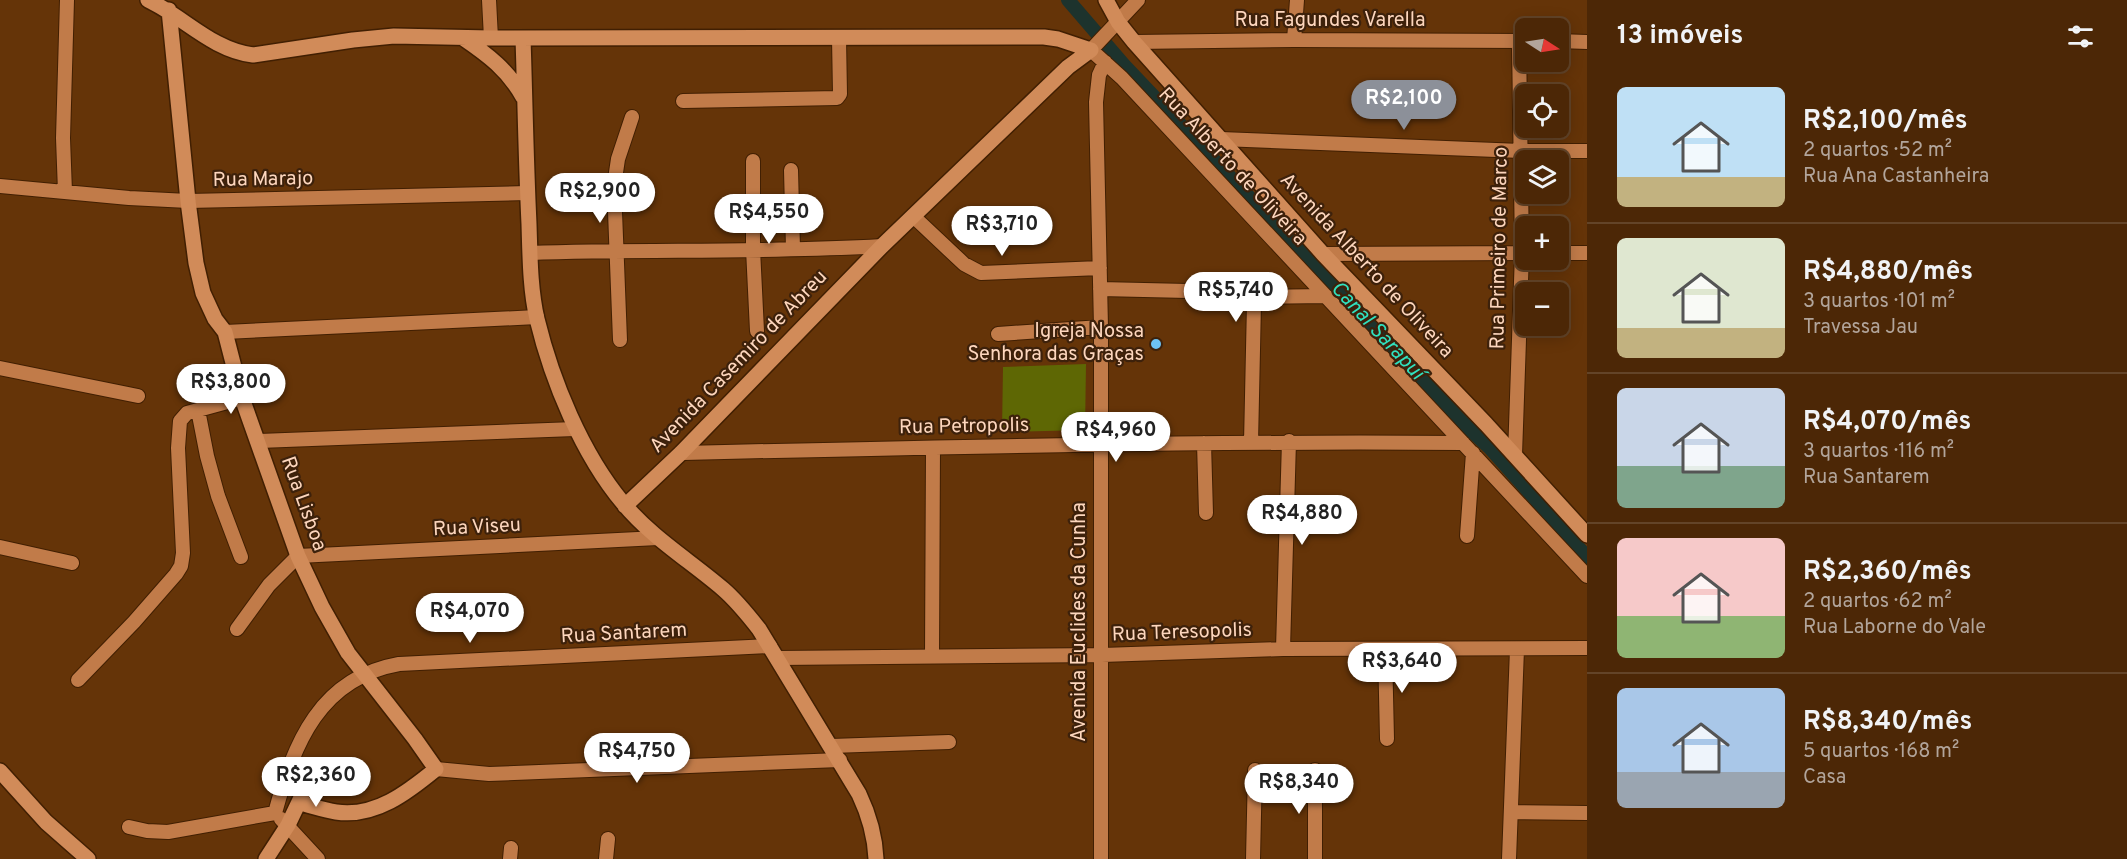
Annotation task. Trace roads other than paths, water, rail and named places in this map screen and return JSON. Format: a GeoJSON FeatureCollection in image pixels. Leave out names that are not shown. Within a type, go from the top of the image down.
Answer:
{"type":"FeatureCollection","features":[{"type":"Feature","properties":{"kind":"main road"},"geometry":{"type":"LineString","coordinates":[[148,0],[169,10],[222,47],[237,54],[253,55],[394,36],[463,38],[1044,37],[1095,47]]}},
{"type":"Feature","properties":{"kind":"main road"},"geometry":{"type":"LineString","coordinates":[[1106,0],[1114,27]]}},
{"type":"Feature","properties":{"kind":"main road","name":"Rua Lisboa"},"geometry":{"type":"LineString","coordinates":[[169,10],[188,201],[196,263],[203,293],[215,319],[225,332],[242,398],[298,556],[348,653],[436,769]]}},
{"type":"Feature","properties":{"kind":"main road","name":"Avenida Alberto de Oliveira"},"geometry":{"type":"LineString","coordinates":[[1114,27],[1134,42],[1323,254],[1515,455],[1587,535]]}},
{"type":"Feature","properties":{"kind":"main road"},"geometry":{"type":"LineString","coordinates":[[463,38],[504,69],[525,100]]}},
{"type":"Feature","properties":{"kind":"main road"},"geometry":{"type":"LineString","coordinates":[[523,38],[527,193],[537,318],[575,429],[608,485],[625,506],[658,538],[723,589],[744,609],[774,652],[859,794],[869,816],[875,840],[876,859]]}},
{"type":"Feature","properties":{"kind":"main road","name":"Avenida Casemiro de Abreu"},"geometry":{"type":"LineString","coordinates":[[625,506],[681,453],[882,246],[1068,67],[1095,47]]}},
{"type":"Feature","properties":{"kind":"main road"},"geometry":{"type":"LineString","coordinates":[[300,803],[338,813],[359,813],[393,800],[436,769]]}},
{"type":"Feature","properties":{"kind":"main road"},"geometry":{"type":"LineString","coordinates":[[0,771],[46,822],[88,859]]}},
{"type":"Feature","properties":{"kind":"main road"},"geometry":{"type":"LineString","coordinates":[[266,859],[300,803],[307,783],[286,773]]}},
{"type":"Feature","properties":{"kind":"street"},"geometry":{"type":"LineString","coordinates":[[65,192],[63,138],[67,0]]}},
{"type":"Feature","properties":{"kind":"street"},"geometry":{"type":"LineString","coordinates":[[489,0],[491,38]]}},
{"type":"Feature","properties":{"kind":"street"},"geometry":{"type":"LineString","coordinates":[[1095,47],[1138,0]]}},
{"type":"Feature","properties":{"kind":"street"},"geometry":{"type":"LineString","coordinates":[[1294,40],[1297,0]]}},
{"type":"Feature","properties":{"kind":"street"},"geometry":{"type":"LineString","coordinates":[[682,101],[837,98],[840,94],[839,38]]}},
{"type":"Feature","properties":{"kind":"street","name":"Rua Fagundes Varella"},"geometry":{"type":"LineString","coordinates":[[1134,42],[1515,41]]}},
{"type":"Feature","properties":{"kind":"street"},"geometry":{"type":"LineString","coordinates":[[1569,41],[1587,42]]}},
{"type":"Feature","properties":{"kind":"street","name":"Rua Alberto de Oliveira"},"geometry":{"type":"LineString","coordinates":[[1095,47],[1105,62],[1587,576]]}},
{"type":"Feature","properties":{"kind":"street","name":"Avenida Euclides da Cunha"},"geometry":{"type":"LineString","coordinates":[[1101,859],[1101,327],[1096,102],[1099,75],[1105,62]]}},
{"type":"Feature","properties":{"kind":"street","name":"Rua Primeiro de Marco"},"geometry":{"type":"LineString","coordinates":[[1521,150],[1522,72]]}},
{"type":"Feature","properties":{"kind":"street"},"geometry":{"type":"LineString","coordinates":[[620,340],[614,186],[620,150],[632,117]]}},
{"type":"Feature","properties":{"kind":"street"},"geometry":{"type":"LineString","coordinates":[[1221,139],[1515,151]]}},
{"type":"Feature","properties":{"kind":"street"},"geometry":{"type":"LineString","coordinates":[[1569,151],[1587,151]]}},
{"type":"Feature","properties":{"kind":"street"},"geometry":{"type":"LineString","coordinates":[[753,161],[753,249],[757,331]]}},
{"type":"Feature","properties":{"kind":"street"},"geometry":{"type":"LineString","coordinates":[[791,170],[793,249]]}},
{"type":"Feature","properties":{"kind":"street","name":"Rua Marajo"},"geometry":{"type":"LineString","coordinates":[[0,186],[188,201],[527,193]]}},
{"type":"Feature","properties":{"kind":"street"},"geometry":{"type":"LineString","coordinates":[[913,216],[964,264],[981,273],[1100,268]]}},
{"type":"Feature","properties":{"kind":"street"},"geometry":{"type":"LineString","coordinates":[[530,253],[882,246]]}},
{"type":"Feature","properties":{"kind":"street"},"geometry":{"type":"LineString","coordinates":[[1323,254],[1515,253]]}},
{"type":"Feature","properties":{"kind":"street"},"geometry":{"type":"LineString","coordinates":[[1569,253],[1587,253]]}},
{"type":"Feature","properties":{"kind":"street","name":"Rua Primeiro de Marco"},"geometry":{"type":"LineString","coordinates":[[1515,455],[1523,270]]}},
{"type":"Feature","properties":{"kind":"street"},"geometry":{"type":"LineString","coordinates":[[1100,289],[1188,291]]}},
{"type":"Feature","properties":{"kind":"street"},"geometry":{"type":"LineString","coordinates":[[1251,443],[1254,303],[1262,297],[1326,296]]}},
{"type":"Feature","properties":{"kind":"street"},"geometry":{"type":"LineString","coordinates":[[225,332],[537,318]]}},
{"type":"Feature","properties":{"kind":"street"},"geometry":{"type":"LineString","coordinates":[[998,334],[1101,327]]}},
{"type":"Feature","properties":{"kind":"street"},"geometry":{"type":"LineString","coordinates":[[0,368],[138,396]]}},
{"type":"Feature","properties":{"kind":"street"},"geometry":{"type":"LineString","coordinates":[[78,680],[134,622],[181,566],[183,553],[178,448],[180,421],[187,413],[242,398]]}},
{"type":"Feature","properties":{"kind":"street"},"geometry":{"type":"LineString","coordinates":[[198,410],[218,496],[241,557]]}},
{"type":"Feature","properties":{"kind":"street"},"geometry":{"type":"LineString","coordinates":[[259,441],[575,429]]}},
{"type":"Feature","properties":{"kind":"street"},"geometry":{"type":"LineString","coordinates":[[1283,649],[1289,441]]}},
{"type":"Feature","properties":{"kind":"street","name":"Rua Petropolis"},"geometry":{"type":"LineString","coordinates":[[681,453],[1289,441],[1468,448]]}},
{"type":"Feature","properties":{"kind":"street"},"geometry":{"type":"LineString","coordinates":[[1204,443],[1206,513]]}},
{"type":"Feature","properties":{"kind":"street"},"geometry":{"type":"LineString","coordinates":[[932,657],[933,448]]}},
{"type":"Feature","properties":{"kind":"street"},"geometry":{"type":"LineString","coordinates":[[1467,536],[1468,448]]}},
{"type":"Feature","properties":{"kind":"street","name":"Rua Viseu"},"geometry":{"type":"LineString","coordinates":[[298,556],[658,538]]}},
{"type":"Feature","properties":{"kind":"street"},"geometry":{"type":"LineString","coordinates":[[0,547],[72,563]]}},
{"type":"Feature","properties":{"kind":"street"},"geometry":{"type":"LineString","coordinates":[[237,629],[269,585],[298,556]]}},
{"type":"Feature","properties":{"kind":"street","name":"Rua Teresopolis"},"geometry":{"type":"LineString","coordinates":[[774,652],[932,657],[1102,655],[1283,649],[1587,648]]}},
{"type":"Feature","properties":{"kind":"street"},"geometry":{"type":"LineString","coordinates":[[1509,859],[1517,649]]}},
{"type":"Feature","properties":{"kind":"street"},"geometry":{"type":"LineString","coordinates":[[1385,650],[1387,739]]}},
{"type":"Feature","properties":{"kind":"street","name":"Rua Santarem"},"geometry":{"type":"LineString","coordinates":[[275,813],[286,773],[301,740],[325,705],[341,688],[364,673],[380,667],[399,664],[774,652]]}},
{"type":"Feature","properties":{"kind":"street"},"geometry":{"type":"LineString","coordinates":[[436,769],[489,774],[835,753],[949,742]]}},
{"type":"Feature","properties":{"kind":"street"},"geometry":{"type":"LineString","coordinates":[[1253,859],[1255,770]]}},
{"type":"Feature","properties":{"kind":"street"},"geometry":{"type":"LineString","coordinates":[[1315,770],[1315,859]]}},
{"type":"Feature","properties":{"kind":"street"},"geometry":{"type":"LineString","coordinates":[[1512,812],[1587,813]]}},
{"type":"Feature","properties":{"kind":"street"},"geometry":{"type":"LineString","coordinates":[[129,827],[168,832],[275,813],[318,859]]}},
{"type":"Feature","properties":{"kind":"street"},"geometry":{"type":"LineString","coordinates":[[606,859],[608,839]]}},
{"type":"Feature","properties":{"kind":"waterway","name":"Canal Sarapuí"},"geometry":{"type":"LineString","coordinates":[[1068,0],[1124,65],[1463,423],[1490,448],[1587,557]]}},
{"type":"Feature","properties":{"kind":"place","name":"Igreja Nossa Senhora das Graças"},"geometry":{"type":"Point","coordinates":[1156,344]}}]}
